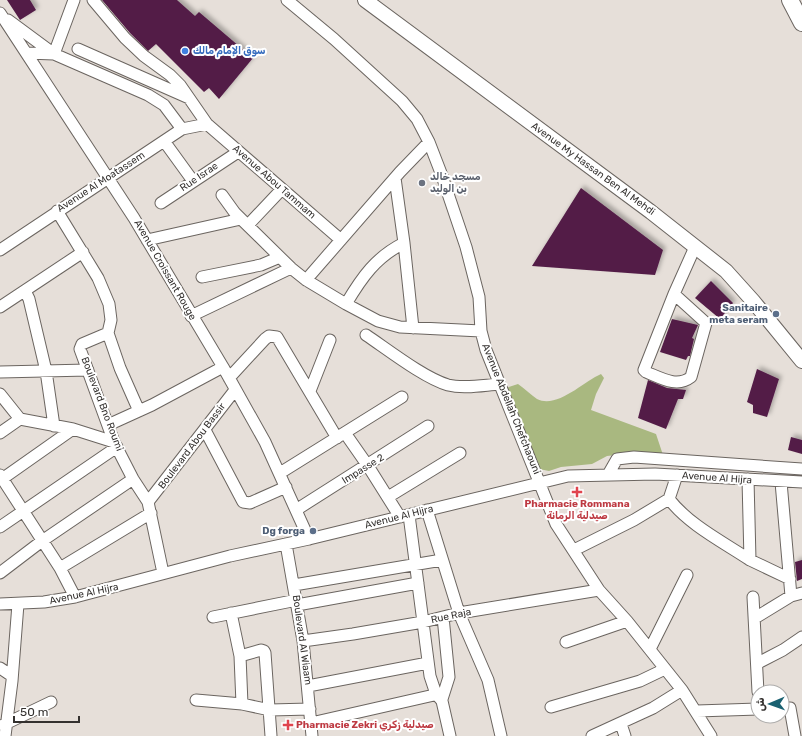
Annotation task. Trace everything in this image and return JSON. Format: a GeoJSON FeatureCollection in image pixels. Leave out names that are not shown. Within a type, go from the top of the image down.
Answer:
{"type":"FeatureCollection","features":[{"type":"Feature","properties":{"kind":"highway"},"geometry":{"type":"LineString","coordinates":[[790,0],[802,23]]}},
{"type":"Feature","properties":{"kind":"main road","name":"Avenue My Hassan Ben Al Mehdi"},"geometry":{"type":"LineString","coordinates":[[365,0],[651,212],[726,271],[749,296],[802,361]]}},
{"type":"Feature","properties":{"kind":"street"},"geometry":{"type":"LineString","coordinates":[[54,54],[74,0]]}},
{"type":"Feature","properties":{"kind":"street","name":"Avenue Abou Tammam"},"geometry":{"type":"LineString","coordinates":[[93,0],[125,38],[144,56],[170,74],[190,98],[207,124],[341,240]]}},
{"type":"Feature","properties":{"kind":"street","name":"Avenue Abdellah Chefchaouni"},"geometry":{"type":"LineString","coordinates":[[286,0],[334,39],[402,102],[417,119],[429,142],[474,275],[479,297],[481,331],[486,350],[554,519],[599,590],[627,621],[682,690],[712,736]]}},
{"type":"Feature","properties":{"kind":"street"},"geometry":{"type":"LineString","coordinates":[[1,15],[54,54],[148,95],[164,105],[182,129]]}},
{"type":"Feature","properties":{"kind":"street","name":"Avenue Croissant Rouge"},"geometry":{"type":"LineString","coordinates":[[1,15],[147,240],[191,316],[223,367],[280,473],[309,539]]}},
{"type":"Feature","properties":{"kind":"street"},"geometry":{"type":"LineString","coordinates":[[78,48],[190,98]]}},
{"type":"Feature","properties":{"kind":"street"},"geometry":{"type":"LineString","coordinates":[[27,53],[54,54]]}},
{"type":"Feature","properties":{"kind":"street","name":"Avenue Al Moatassem"},"geometry":{"type":"LineString","coordinates":[[0,250],[182,129],[207,124]]}},
{"type":"Feature","properties":{"kind":"street"},"geometry":{"type":"LineString","coordinates":[[164,141],[193,181]]}},
{"type":"Feature","properties":{"kind":"street"},"geometry":{"type":"LineString","coordinates":[[306,280],[395,178],[429,142]]}},
{"type":"Feature","properties":{"kind":"street","name":"Rue Israe"},"geometry":{"type":"LineString","coordinates":[[161,204],[238,152]]}},
{"type":"Feature","properties":{"kind":"street"},"geometry":{"type":"LineString","coordinates":[[395,178],[413,328]]}},
{"type":"Feature","properties":{"kind":"street"},"geometry":{"type":"LineString","coordinates":[[147,240],[244,222],[282,189]]}},
{"type":"Feature","properties":{"kind":"street"},"geometry":{"type":"LineString","coordinates":[[222,195],[229,206],[244,222],[291,268],[306,280],[378,321],[400,327],[481,331]]}},
{"type":"Feature","properties":{"kind":"street"},"geometry":{"type":"LineString","coordinates":[[58,211],[98,278],[109,304],[112,316],[108,333],[120,368],[139,411]]}},
{"type":"Feature","properties":{"kind":"street"},"geometry":{"type":"LineString","coordinates":[[346,304],[358,283],[379,259],[388,251],[404,243]]}},
{"type":"Feature","properties":{"kind":"street"},"geometry":{"type":"LineString","coordinates":[[674,294],[706,323],[691,377],[686,381],[676,383],[644,370],[674,294],[695,247]]}},
{"type":"Feature","properties":{"kind":"street"},"geometry":{"type":"LineString","coordinates":[[0,307],[83,252]]}},
{"type":"Feature","properties":{"kind":"street"},"geometry":{"type":"LineString","coordinates":[[202,277],[261,265],[280,257]]}},
{"type":"Feature","properties":{"kind":"street"},"geometry":{"type":"LineString","coordinates":[[191,316],[291,268]]}},
{"type":"Feature","properties":{"kind":"street"},"geometry":{"type":"LineString","coordinates":[[25,291],[29,299],[46,371],[54,426]]}},
{"type":"Feature","properties":{"kind":"street","name":"Boulevard Bno Roumi"},"geometry":{"type":"LineString","coordinates":[[108,333],[80,346],[116,444],[149,508],[163,573]]}},
{"type":"Feature","properties":{"kind":"street"},"geometry":{"type":"LineString","coordinates":[[366,335],[405,362],[447,385],[469,386],[500,384]]}},
{"type":"Feature","properties":{"kind":"street"},"geometry":{"type":"LineString","coordinates":[[229,378],[265,339],[272,336],[277,338],[281,342],[310,392],[341,435],[368,466],[388,497],[404,516],[416,565],[430,676],[441,696],[448,735]]}},
{"type":"Feature","properties":{"kind":"street"},"geometry":{"type":"LineString","coordinates":[[310,392],[330,340]]}},
{"type":"Feature","properties":{"kind":"street"},"geometry":{"type":"LineString","coordinates":[[108,425],[139,411],[223,367]]}},
{"type":"Feature","properties":{"kind":"street"},"geometry":{"type":"LineString","coordinates":[[0,372],[88,370]]}},
{"type":"Feature","properties":{"kind":"street","name":"Boulevard Abou Bassir"},"geometry":{"type":"LineString","coordinates":[[149,508],[235,390]]}},
{"type":"Feature","properties":{"kind":"street"},"geometry":{"type":"LineString","coordinates":[[0,394],[20,419],[73,429],[116,444]]}},
{"type":"Feature","properties":{"kind":"street"},"geometry":{"type":"LineString","coordinates":[[280,473],[402,397]]}},
{"type":"Feature","properties":{"kind":"street"},"geometry":{"type":"LineString","coordinates":[[0,433],[20,419]]}},
{"type":"Feature","properties":{"kind":"street","name":"Impasse 2"},"geometry":{"type":"LineString","coordinates":[[296,510],[368,466],[428,426]]}},
{"type":"Feature","properties":{"kind":"street"},"geometry":{"type":"LineString","coordinates":[[73,429],[2,481],[23,510],[60,568],[75,597]]}},
{"type":"Feature","properties":{"kind":"street"},"geometry":{"type":"LineString","coordinates":[[205,430],[243,502],[250,503],[286,488]]}},
{"type":"Feature","properties":{"kind":"street"},"geometry":{"type":"LineString","coordinates":[[0,527],[116,444]]}},
{"type":"Feature","properties":{"kind":"street"},"geometry":{"type":"LineString","coordinates":[[388,497],[460,453]]}},
{"type":"Feature","properties":{"kind":"street"},"geometry":{"type":"LineString","coordinates":[[654,474],[656,458]]}},
{"type":"Feature","properties":{"kind":"street"},"geometry":{"type":"LineString","coordinates":[[609,474],[617,459],[656,458],[802,469]]}},
{"type":"Feature","properties":{"kind":"street"},"geometry":{"type":"LineString","coordinates":[[712,477],[713,462]]}},
{"type":"Feature","properties":{"kind":"street","name":"Avenue Al Hijra"},"geometry":{"type":"LineString","coordinates":[[0,604],[44,602],[75,597],[122,586],[163,573],[568,476],[654,474],[802,482]]}},
{"type":"Feature","properties":{"kind":"street"},"geometry":{"type":"LineString","coordinates":[[574,550],[634,520],[669,499],[677,475]]}},
{"type":"Feature","properties":{"kind":"street"},"geometry":{"type":"LineString","coordinates":[[0,573],[42,541],[133,479]]}},
{"type":"Feature","properties":{"kind":"street"},"geometry":{"type":"LineString","coordinates":[[748,479],[750,560]]}},
{"type":"Feature","properties":{"kind":"street"},"geometry":{"type":"LineString","coordinates":[[755,618],[797,594],[790,579],[781,482]]}},
{"type":"Feature","properties":{"kind":"street"},"geometry":{"type":"LineString","coordinates":[[669,499],[691,520],[750,560],[790,579]]}},
{"type":"Feature","properties":{"kind":"street"},"geometry":{"type":"LineString","coordinates":[[60,568],[149,508]]}},
{"type":"Feature","properties":{"kind":"street"},"geometry":{"type":"LineString","coordinates":[[427,510],[459,613],[483,665],[501,736]]}},
{"type":"Feature","properties":{"kind":"street","name":"Boulevard Al Wiaam"},"geometry":{"type":"LineString","coordinates":[[286,544],[303,641],[312,736]]}},
{"type":"Feature","properties":{"kind":"street"},"geometry":{"type":"LineString","coordinates":[[294,585],[442,560]]}},
{"type":"Feature","properties":{"kind":"street"},"geometry":{"type":"LineString","coordinates":[[650,649],[687,575]]}},
{"type":"Feature","properties":{"kind":"street"},"geometry":{"type":"LineString","coordinates":[[213,617],[418,583]]}},
{"type":"Feature","properties":{"kind":"street","name":"Rue Raja"},"geometry":{"type":"LineString","coordinates":[[303,641],[423,622],[459,613],[599,590]]}},
{"type":"Feature","properties":{"kind":"street"},"geometry":{"type":"LineString","coordinates":[[753,597],[758,663],[758,684]]}},
{"type":"Feature","properties":{"kind":"street"},"geometry":{"type":"LineString","coordinates":[[5,736],[4,717],[12,676],[18,604]]}},
{"type":"Feature","properties":{"kind":"street"},"geometry":{"type":"LineString","coordinates":[[231,613],[240,656],[242,704]]}},
{"type":"Feature","properties":{"kind":"street"},"geometry":{"type":"LineString","coordinates":[[441,696],[449,677],[443,617]]}},
{"type":"Feature","properties":{"kind":"street"},"geometry":{"type":"LineString","coordinates":[[566,642],[627,621]]}},
{"type":"Feature","properties":{"kind":"street"},"geometry":{"type":"LineString","coordinates":[[758,663],[783,650],[802,637]]}},
{"type":"Feature","properties":{"kind":"street"},"geometry":{"type":"LineString","coordinates":[[240,656],[264,651],[271,736]]}},
{"type":"Feature","properties":{"kind":"street"},"geometry":{"type":"LineString","coordinates":[[308,686],[428,663]]}},
{"type":"Feature","properties":{"kind":"street"},"geometry":{"type":"LineString","coordinates":[[0,668],[12,676]]}},
{"type":"Feature","properties":{"kind":"street"},"geometry":{"type":"LineString","coordinates":[[551,707],[640,681],[665,669]]}},
{"type":"Feature","properties":{"kind":"street"},"geometry":{"type":"LineString","coordinates":[[592,736],[653,708],[682,690]]}},
{"type":"Feature","properties":{"kind":"street"},"geometry":{"type":"LineString","coordinates":[[310,722],[441,696]]}},
{"type":"Feature","properties":{"kind":"street"},"geometry":{"type":"LineString","coordinates":[[196,700],[242,704],[270,710],[310,709]]}},
{"type":"Feature","properties":{"kind":"street"},"geometry":{"type":"LineString","coordinates":[[4,717],[51,702]]}},
{"type":"Feature","properties":{"kind":"street"},"geometry":{"type":"LineString","coordinates":[[790,708],[795,736]]}},
{"type":"Feature","properties":{"kind":"street"},"geometry":{"type":"LineString","coordinates":[[697,711],[750,709]]}},
{"type":"Feature","properties":{"kind":"street"},"geometry":{"type":"LineString","coordinates":[[621,724],[625,736]]}},
{"type":"Feature","properties":{"kind":"green space"},"geometry":{"type":"Polygon","coordinates":[[[601,374],[604,378],[596,394],[591,410],[656,434],[664,458],[616,455],[607,456],[592,464],[561,467],[549,471],[539,469],[506,388],[518,384],[537,399],[545,401],[553,400],[561,398],[601,374]]]}},
{"type":"Feature","properties":{"kind":"building"},"geometry":{"type":"Polygon","coordinates":[[[7,0],[30,0],[36,10],[20,20],[7,0]]]}},
{"type":"Feature","properties":{"kind":"building"},"geometry":{"type":"Polygon","coordinates":[[[102,0],[177,0],[195,16],[199,12],[253,58],[219,99],[209,88],[204,92],[156,44],[148,51],[130,33],[102,0]]]}},
{"type":"Feature","properties":{"kind":"building"},"geometry":{"type":"Polygon","coordinates":[[[581,188],[663,250],[655,275],[532,266],[581,188]]]}},
{"type":"Feature","properties":{"kind":"building"},"geometry":{"type":"Polygon","coordinates":[[[711,281],[733,303],[720,319],[695,298],[711,281]]]}},
{"type":"Feature","properties":{"kind":"building"},"geometry":{"type":"Polygon","coordinates":[[[672,319],[698,325],[692,338],[694,339],[690,356],[688,356],[686,360],[660,352],[672,319]]]}},
{"type":"Feature","properties":{"kind":"building"},"geometry":{"type":"Polygon","coordinates":[[[757,369],[779,379],[767,417],[753,413],[753,405],[747,402],[757,369]]]}},
{"type":"Feature","properties":{"kind":"building"},"geometry":{"type":"Polygon","coordinates":[[[648,380],[667,388],[686,390],[683,399],[678,399],[666,429],[638,418],[648,380]]]}},
{"type":"Feature","properties":{"kind":"building"},"geometry":{"type":"Polygon","coordinates":[[[791,437],[802,440],[802,454],[788,450],[791,437]]]}},
{"type":"Feature","properties":{"kind":"building"},"geometry":{"type":"Polygon","coordinates":[[[802,560],[802,579],[797,581],[795,562],[802,560]]]}},
{"type":"Feature","properties":{"kind":"place","name":"سوق الإمام مالك"},"geometry":{"type":"Point","coordinates":[185,51]}},
{"type":"Feature","properties":{"kind":"place","name":"مسجد خالد بن الوليد"},"geometry":{"type":"Point","coordinates":[422,183]}},
{"type":"Feature","properties":{"kind":"place","name":"Sanitaire meta seram"},"geometry":{"type":"Point","coordinates":[776,314]}},
{"type":"Feature","properties":{"kind":"place","name":"Pharmacie Rommana صيدلية الرمانة"},"geometry":{"type":"Point","coordinates":[577,492]}},
{"type":"Feature","properties":{"kind":"place","name":"Dg forga"},"geometry":{"type":"Point","coordinates":[313,531]}},
{"type":"Feature","properties":{"kind":"place","name":"Pharmacie Zekri صيدلية زكري"},"geometry":{"type":"Point","coordinates":[288,725]}}]}
